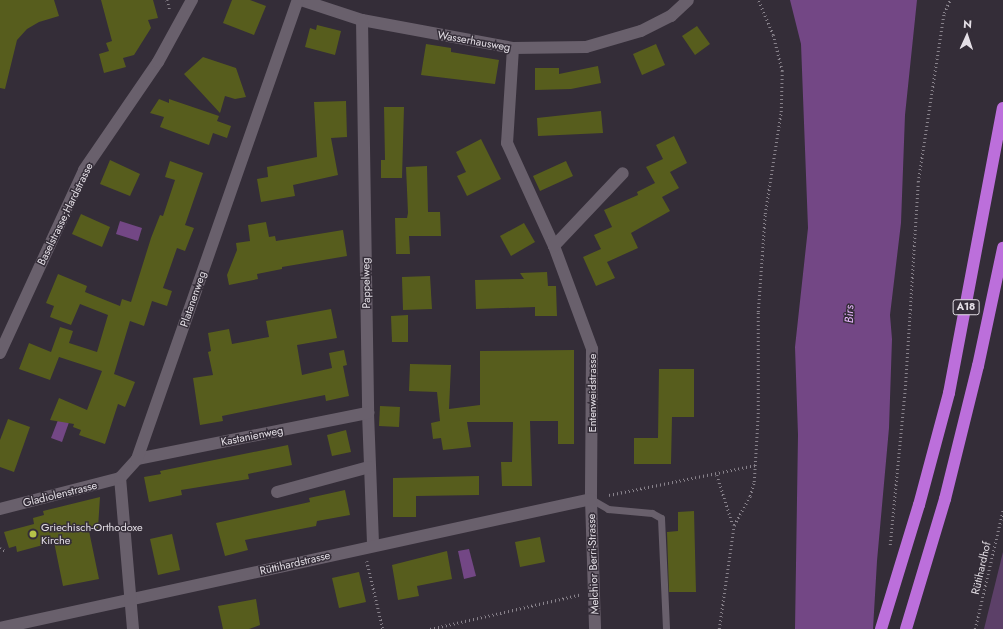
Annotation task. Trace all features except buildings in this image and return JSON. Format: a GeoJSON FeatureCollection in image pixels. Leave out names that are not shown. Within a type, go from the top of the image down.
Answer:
{"type":"FeatureCollection","features":[{"type":"Feature","properties":{"kind":"highway","name":"A18"},"geometry":{"type":"LineString","coordinates":[[881,629],[919,504],[949,393],[1003,108]]}},
{"type":"Feature","properties":{"kind":"highway","name":"A18"},"geometry":{"type":"LineString","coordinates":[[906,629],[945,499],[976,374],[1003,248]]}},
{"type":"Feature","properties":{"kind":"street","name":"Baselstrasse;Hardstrasse"},"geometry":{"type":"LineString","coordinates":[[0,352],[84,170],[158,62],[192,0]]}},
{"type":"Feature","properties":{"kind":"street","name":"Platanenweg"},"geometry":{"type":"LineString","coordinates":[[120,478],[137,459],[298,0]]}},
{"type":"Feature","properties":{"kind":"street","name":"Wasserhausweg"},"geometry":{"type":"LineString","coordinates":[[301,0],[313,2],[362,20],[513,48],[592,45],[641,31],[671,16],[688,0]]}},
{"type":"Feature","properties":{"kind":"street","name":"Pappelweg"},"geometry":{"type":"LineString","coordinates":[[362,20],[369,467],[368,547]]}},
{"type":"Feature","properties":{"kind":"street","name":"Entenweidstrasse"},"geometry":{"type":"LineString","coordinates":[[513,48],[507,143],[554,246],[592,349],[591,499]]}},
{"type":"Feature","properties":{"kind":"street"},"geometry":{"type":"LineString","coordinates":[[554,246],[623,173]]}},
{"type":"Feature","properties":{"kind":"street","name":"Kastanienweg"},"geometry":{"type":"LineString","coordinates":[[137,459],[368,413]]}},
{"type":"Feature","properties":{"kind":"street"},"geometry":{"type":"LineString","coordinates":[[277,492],[369,467]]}},
{"type":"Feature","properties":{"kind":"street"},"geometry":{"type":"LineString","coordinates":[[120,478],[133,629]]}},
{"type":"Feature","properties":{"kind":"street","name":"Gladiolenstrasse"},"geometry":{"type":"LineString","coordinates":[[0,509],[120,478]]}},
{"type":"Feature","properties":{"kind":"street","name":"Rüttihardstrasse"},"geometry":{"type":"LineString","coordinates":[[0,628],[591,499]]}},
{"type":"Feature","properties":{"kind":"street","name":"Melchior Berri-Strasse"},"geometry":{"type":"LineString","coordinates":[[591,499],[595,629]]}},
{"type":"Feature","properties":{"kind":"lane"},"geometry":{"type":"LineString","coordinates":[[591,499],[608,509],[652,513],[660,518],[666,629]]}},
{"type":"Feature","properties":{"kind":"path"},"geometry":{"type":"LineString","coordinates":[[719,629],[734,525],[750,496],[756,465],[758,312],[765,214],[781,112],[782,71],[773,35],[758,0]]}},
{"type":"Feature","properties":{"kind":"path"},"geometry":{"type":"LineString","coordinates":[[890,549],[906,390],[918,182],[944,13],[950,0]]}},
{"type":"Feature","properties":{"kind":"path"},"geometry":{"type":"LineString","coordinates":[[591,499],[717,475],[756,465]]}},
{"type":"Feature","properties":{"kind":"path"},"geometry":{"type":"LineString","coordinates":[[717,475],[734,525]]}},
{"type":"Feature","properties":{"kind":"path","name":"Rütihardhof"},"geometry":{"type":"LineString","coordinates":[[975,629],[1003,510]]}},
{"type":"Feature","properties":{"kind":"path"},"geometry":{"type":"LineString","coordinates":[[368,547],[383,629]]}},
{"type":"Feature","properties":{"kind":"path"},"geometry":{"type":"LineString","coordinates":[[0,548],[5,551]]}},
{"type":"Feature","properties":{"kind":"path"},"geometry":{"type":"LineString","coordinates":[[430,629],[594,592]]}},
{"type":"Feature","properties":{"kind":"path"},"geometry":{"type":"LineString","coordinates":[[454,624],[455,629]]}},
{"type":"Feature","properties":{"kind":"shaded area"},"geometry":{"type":"Polygon","coordinates":[[[1003,552],[1003,629],[984,629],[1003,552]]]}},
{"type":"Feature","properties":{"kind":"water","name":"Birs"},"geometry":{"type":"Polygon","coordinates":[[[790,0],[917,0],[905,115],[901,223],[890,315],[892,339],[889,428],[877,561],[873,629],[795,629],[798,435],[795,347],[808,228],[801,44],[790,0]]]}},
{"type":"Feature","properties":{"kind":"water"},"geometry":{"type":"Polygon","coordinates":[[[120,221],[142,228],[138,241],[116,234],[120,221]]]}},
{"type":"Feature","properties":{"kind":"water"},"geometry":{"type":"Polygon","coordinates":[[[73,411],[62,442],[51,438],[58,420],[73,411]]]}},
{"type":"Feature","properties":{"kind":"water"},"geometry":{"type":"Polygon","coordinates":[[[469,549],[476,576],[464,579],[458,551],[469,549]]]}},
{"type":"Feature","properties":{"kind":"place","name":"Griechisch-Orthodoxe Kirche"},"geometry":{"type":"Point","coordinates":[33,534]}}]}
